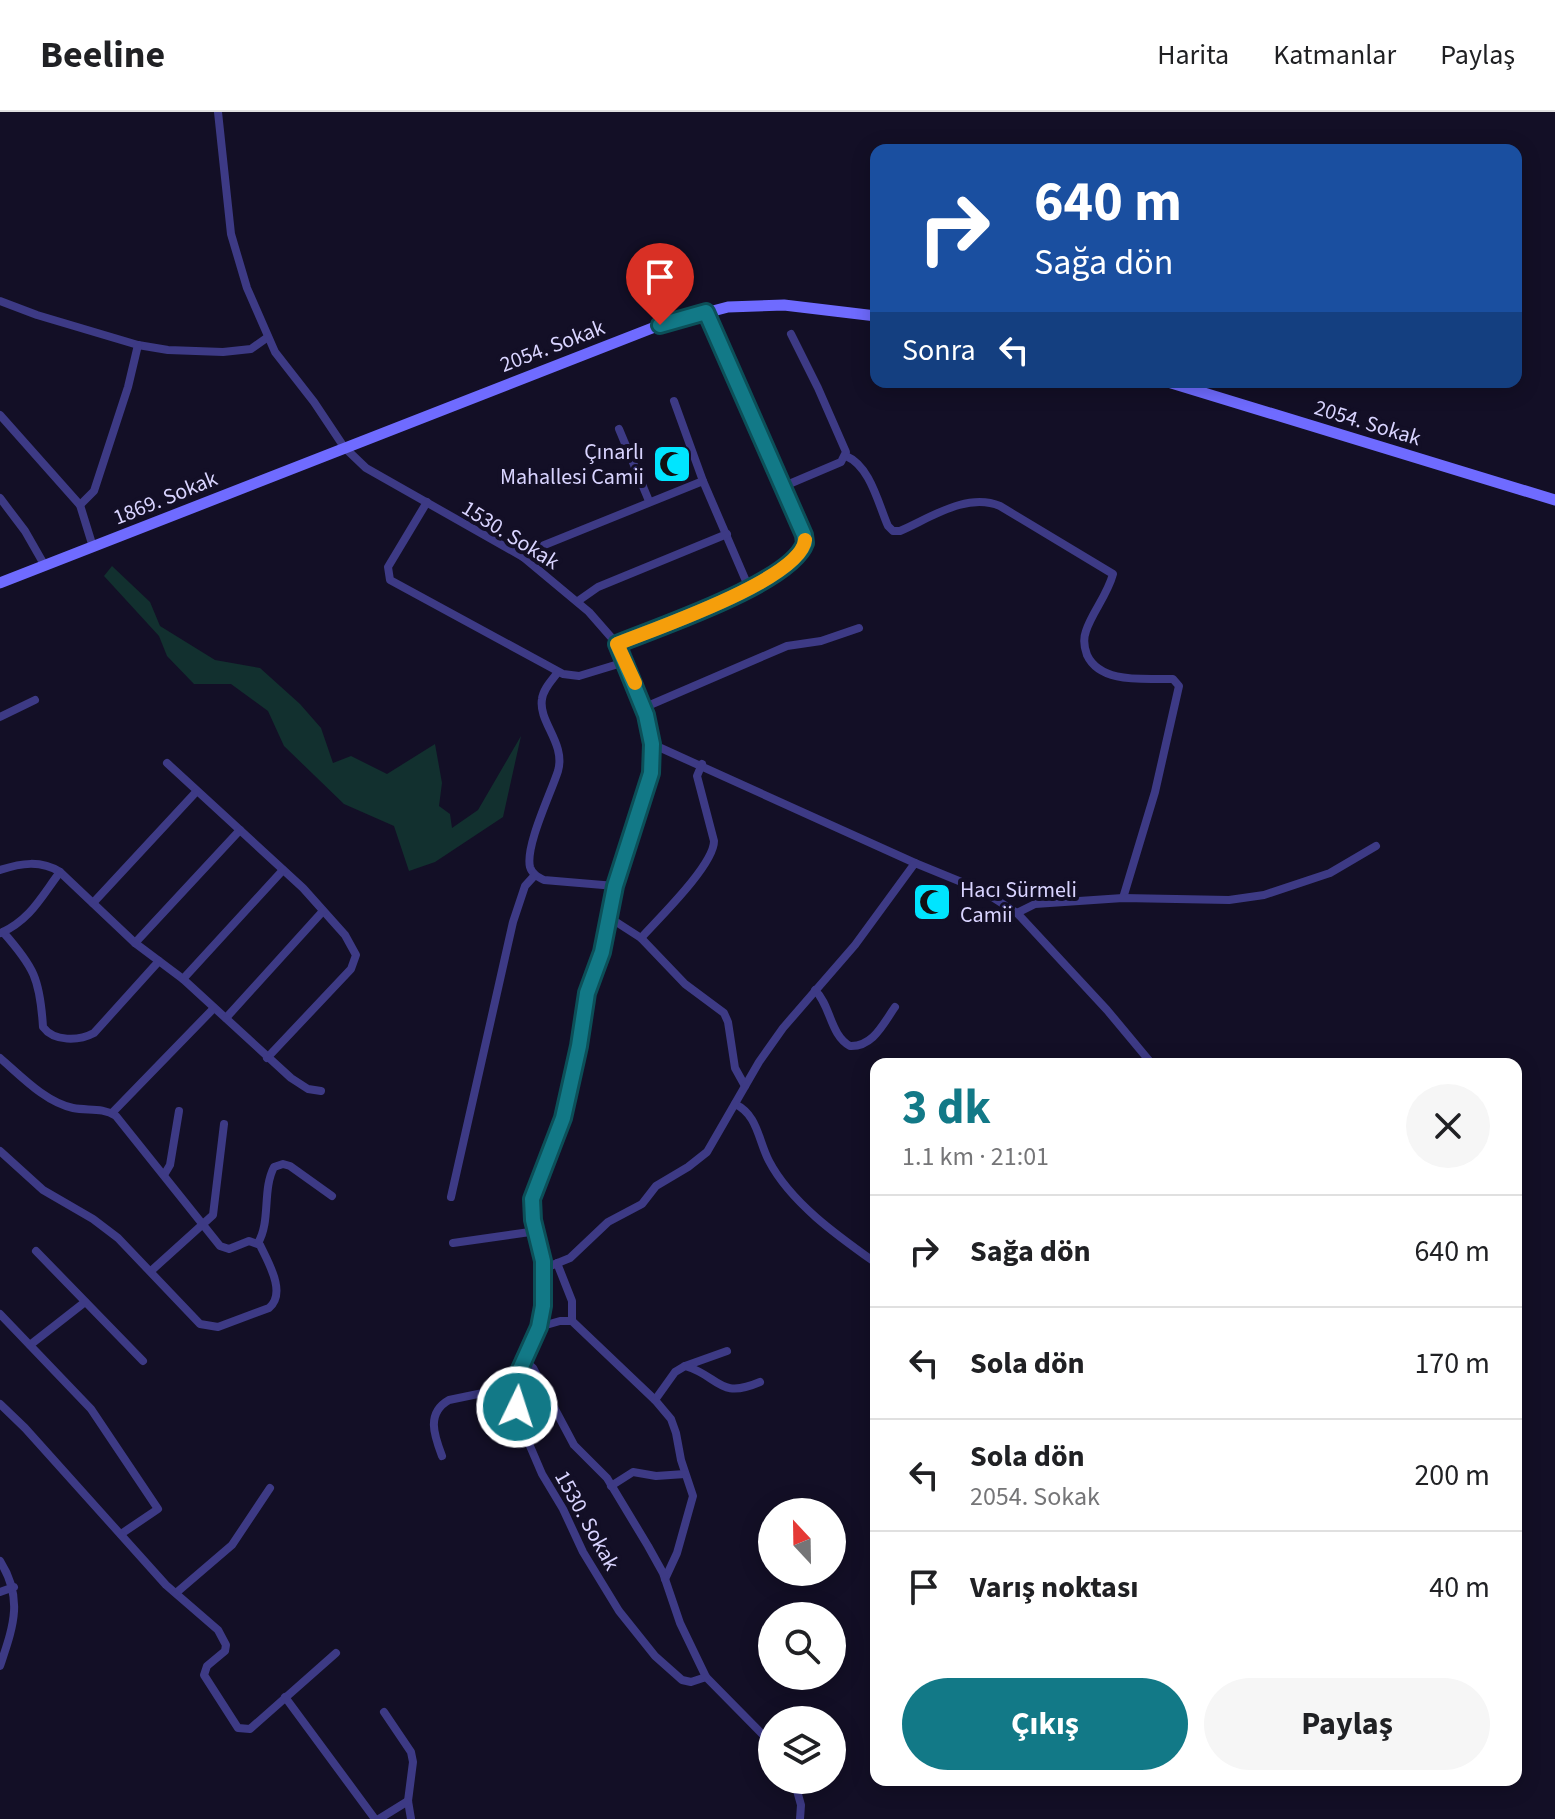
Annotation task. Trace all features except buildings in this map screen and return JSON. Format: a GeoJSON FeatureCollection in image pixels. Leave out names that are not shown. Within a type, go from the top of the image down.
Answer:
{"type":"FeatureCollection","features":[{"type":"Feature","properties":{"kind":"main road","name":"2054. Sokak"},"geometry":{"type":"LineString","coordinates":[[344,447],[660,325],[706,312],[728,307],[784,305],[870,315]]}},
{"type":"Feature","properties":{"kind":"main road","name":"2054. Sokak"},"geometry":{"type":"LineString","coordinates":[[1188,388],[1555,500]]}},
{"type":"Feature","properties":{"kind":"main road","name":"1869. Sokak"},"geometry":{"type":"LineString","coordinates":[[0,583],[344,447]]}},
{"type":"Feature","properties":{"kind":"street","name":"1530. Sokak"},"geometry":{"type":"LineString","coordinates":[[218,112],[231,234],[247,288],[275,352],[344,447],[366,468],[523,557],[578,601],[617,644],[643,708],[652,744],[651,773],[615,886],[602,952],[587,993],[563,1118],[532,1199],[543,1269],[543,1306],[539,1327],[512,1387],[542,1474],[583,1552],[619,1611],[655,1656],[682,1680],[691,1682],[706,1677]]}},
{"type":"Feature","properties":{"kind":"street"},"geometry":{"type":"LineString","coordinates":[[0,301],[138,345],[168,350],[223,352],[251,349],[268,337]]}},
{"type":"Feature","properties":{"kind":"street"},"geometry":{"type":"LineString","coordinates":[[617,644],[778,573],[804,547],[804,535],[706,312]]}},
{"type":"Feature","properties":{"kind":"street"},"geometry":{"type":"LineString","coordinates":[[782,487],[837,464],[846,456],[838,431],[791,334]]}},
{"type":"Feature","properties":{"kind":"street"},"geometry":{"type":"LineString","coordinates":[[80,505],[94,491],[128,387],[138,345]]}},
{"type":"Feature","properties":{"kind":"street"},"geometry":{"type":"LineString","coordinates":[[674,401],[703,481],[749,588]]}},
{"type":"Feature","properties":{"kind":"street"},"geometry":{"type":"LineString","coordinates":[[0,415],[80,505],[93,547]]}},
{"type":"Feature","properties":{"kind":"street"},"geometry":{"type":"LineString","coordinates":[[619,429],[649,501]]}},
{"type":"Feature","properties":{"kind":"street"},"geometry":{"type":"LineString","coordinates":[[846,456],[855,460],[863,470],[893,531],[900,531],[968,502],[987,501],[1113,574],[1106,596],[1085,634],[1088,658],[1095,667],[1109,674],[1173,679],[1179,686],[1151,807],[1123,898]]}},
{"type":"Feature","properties":{"kind":"street"},"geometry":{"type":"LineString","coordinates":[[523,557],[532,550],[703,481]]}},
{"type":"Feature","properties":{"kind":"street"},"geometry":{"type":"LineString","coordinates":[[0,498],[25,531],[45,566]]}},
{"type":"Feature","properties":{"kind":"street"},"geometry":{"type":"LineString","coordinates":[[427,502],[388,567],[390,580],[558,672],[579,676],[625,662]]}},
{"type":"Feature","properties":{"kind":"street"},"geometry":{"type":"LineString","coordinates":[[578,601],[598,587],[727,534]]}},
{"type":"Feature","properties":{"kind":"street"},"geometry":{"type":"LineString","coordinates":[[643,708],[787,646],[821,641],[859,628]]}},
{"type":"Feature","properties":{"kind":"street"},"geometry":{"type":"LineString","coordinates":[[558,672],[542,697],[542,706],[558,747],[559,762],[530,855],[530,867],[535,875],[544,880],[615,886]]}},
{"type":"Feature","properties":{"kind":"street"},"geometry":{"type":"LineString","coordinates":[[0,717],[35,700]]}},
{"type":"Feature","properties":{"kind":"street"},"geometry":{"type":"LineString","coordinates":[[652,744],[981,890],[1017,913],[1147,1058]]}},
{"type":"Feature","properties":{"kind":"street"},"geometry":{"type":"LineString","coordinates":[[167,763],[283,870],[354,948],[355,962],[267,1058]]}},
{"type":"Feature","properties":{"kind":"street"},"geometry":{"type":"LineString","coordinates":[[641,938],[676,901],[712,852],[714,841],[697,776],[702,764]]}},
{"type":"Feature","properties":{"kind":"street"},"geometry":{"type":"LineString","coordinates":[[93,903],[196,792]]}},
{"type":"Feature","properties":{"kind":"street"},"geometry":{"type":"LineString","coordinates":[[135,943],[240,830]]}},
{"type":"Feature","properties":{"kind":"street"},"geometry":{"type":"LineString","coordinates":[[1017,913],[1035,904],[1123,898],[1229,900],[1264,895],[1316,879],[1376,846]]}},
{"type":"Feature","properties":{"kind":"street"},"geometry":{"type":"LineString","coordinates":[[543,1269],[570,1258],[608,1222],[642,1204],[656,1186],[707,1152],[783,1028],[855,945],[915,863]]}},
{"type":"Feature","properties":{"kind":"street"},"geometry":{"type":"LineString","coordinates":[[0,870],[41,864],[60,872],[135,943],[183,979],[267,1058],[299,1084],[321,1091]]}},
{"type":"Feature","properties":{"kind":"street"},"geometry":{"type":"LineString","coordinates":[[183,979],[283,870]]}},
{"type":"Feature","properties":{"kind":"street"},"geometry":{"type":"LineString","coordinates":[[60,872],[31,913],[21,923],[2,932],[35,973],[43,1027],[55,1036],[80,1038],[94,1033],[159,961]]}},
{"type":"Feature","properties":{"kind":"street"},"geometry":{"type":"LineString","coordinates":[[451,1197],[513,922],[525,886],[535,875]]}},
{"type":"Feature","properties":{"kind":"street"},"geometry":{"type":"LineString","coordinates":[[226,1018],[323,911]]}},
{"type":"Feature","properties":{"kind":"street"},"geometry":{"type":"LineString","coordinates":[[610,918],[641,938],[685,984],[724,1013],[735,1068],[745,1086]]}},
{"type":"Feature","properties":{"kind":"street"},"geometry":{"type":"LineString","coordinates":[[815,990],[825,1003],[838,1037],[850,1046],[867,1042],[895,1007]]}},
{"type":"Feature","properties":{"kind":"street"},"geometry":{"type":"LineString","coordinates":[[112,1113],[214,1008]]}},
{"type":"Feature","properties":{"kind":"street"},"geometry":{"type":"LineString","coordinates":[[0,1058],[54,1100],[73,1108],[112,1113],[223,1247],[232,1248],[249,1241],[258,1243]]}},
{"type":"Feature","properties":{"kind":"street"},"geometry":{"type":"LineString","coordinates":[[735,1104],[751,1117],[767,1157],[787,1187],[825,1224],[870,1258]]}},
{"type":"Feature","properties":{"kind":"street"},"geometry":{"type":"LineString","coordinates":[[164,1175],[170,1165],[179,1111]]}},
{"type":"Feature","properties":{"kind":"street"},"geometry":{"type":"LineString","coordinates":[[151,1271],[204,1225],[214,1212],[224,1124]]}},
{"type":"Feature","properties":{"kind":"street"},"geometry":{"type":"LineString","coordinates":[[0,1151],[43,1190],[93,1219],[118,1238],[200,1324],[218,1327],[269,1308],[277,1300],[277,1290],[258,1243],[272,1169],[290,1166],[332,1196]]}},
{"type":"Feature","properties":{"kind":"street"},"geometry":{"type":"LineString","coordinates":[[453,1243],[537,1231]]}},
{"type":"Feature","properties":{"kind":"street"},"geometry":{"type":"LineString","coordinates":[[36,1251],[143,1361]]}},
{"type":"Feature","properties":{"kind":"street"},"geometry":{"type":"LineString","coordinates":[[557,1263],[572,1301],[572,1321]]}},
{"type":"Feature","properties":{"kind":"street"},"geometry":{"type":"LineString","coordinates":[[30,1345],[85,1302]]}},
{"type":"Feature","properties":{"kind":"street"},"geometry":{"type":"LineString","coordinates":[[0,1314],[100,1419],[158,1509],[121,1534]]}},
{"type":"Feature","properties":{"kind":"street"},"geometry":{"type":"LineString","coordinates":[[539,1327],[572,1321],[671,1419],[693,1496],[677,1553],[665,1579]]}},
{"type":"Feature","properties":{"kind":"street"},"geometry":{"type":"LineString","coordinates":[[655,1400],[675,1372],[727,1351]]}},
{"type":"Feature","properties":{"kind":"street"},"geometry":{"type":"LineString","coordinates":[[525,1361],[533,1368],[574,1445],[599,1469],[611,1486],[665,1579],[680,1623],[706,1677],[758,1730]]}},
{"type":"Feature","properties":{"kind":"street"},"geometry":{"type":"LineString","coordinates":[[685,1366],[735,1390],[760,1382]]}},
{"type":"Feature","properties":{"kind":"street"},"geometry":{"type":"LineString","coordinates":[[442,1456],[433,1428],[434,1414],[440,1405],[449,1400],[512,1387]]}},
{"type":"Feature","properties":{"kind":"street"},"geometry":{"type":"LineString","coordinates":[[0,1404],[176,1593],[218,1630],[225,1642],[224,1654],[207,1666],[204,1675],[238,1728],[250,1729],[336,1653]]}},
{"type":"Feature","properties":{"kind":"street"},"geometry":{"type":"LineString","coordinates":[[611,1486],[633,1472],[656,1476],[685,1474]]}},
{"type":"Feature","properties":{"kind":"street"},"geometry":{"type":"LineString","coordinates":[[176,1593],[232,1545],[270,1488]]}},
{"type":"Feature","properties":{"kind":"street"},"geometry":{"type":"LineString","coordinates":[[0,1561],[14,1587],[14,1617],[1,1662]]}},
{"type":"Feature","properties":{"kind":"street"},"geometry":{"type":"LineString","coordinates":[[0,1592],[14,1587]]}},
{"type":"Feature","properties":{"kind":"street"},"geometry":{"type":"LineString","coordinates":[[285,1697],[377,1819],[408,1801]]}},
{"type":"Feature","properties":{"kind":"street"},"geometry":{"type":"LineString","coordinates":[[384,1712],[411,1752],[413,1762],[408,1801],[411,1819]]}},
{"type":"Feature","properties":{"kind":"street"},"geometry":{"type":"LineString","coordinates":[[798,1794],[800,1819]]}},
{"type":"Feature","properties":{"kind":"green space"},"geometry":{"type":"Polygon","coordinates":[[[112,566],[150,602],[160,626],[215,660],[260,668],[321,728],[333,763],[351,756],[387,774],[435,744],[442,783],[439,806],[450,814],[452,828],[478,810],[521,736],[503,817],[435,862],[409,871],[394,826],[344,804],[284,746],[268,711],[231,684],[194,684],[167,656],[159,636],[104,576],[112,566]]]}},
{"type":"Feature","properties":{"kind":"slow traffic"},"geometry":{"type":"LineString","coordinates":[[635,683],[617,644],[771,578],[800,552],[805,540]]}},
{"type":"Feature","properties":{"kind":"place","name":"Çınarlı Mahallesi Camii"},"geometry":{"type":"Point","coordinates":[672,464]}},
{"type":"Feature","properties":{"kind":"place","name":"Hacı Sürmeli Camii"},"geometry":{"type":"Point","coordinates":[932,902]}},
{"type":"Feature","properties":{"kind":"route"},"geometry":{"type":"LineString","coordinates":[[517,1407],[512,1387],[539,1327],[543,1306],[543,1261],[533,1220],[532,1199],[563,1118],[587,993],[602,952],[615,886],[651,773],[652,744],[646,715],[617,644],[763,582],[793,560],[805,543],[706,312],[660,325]]}}]}
